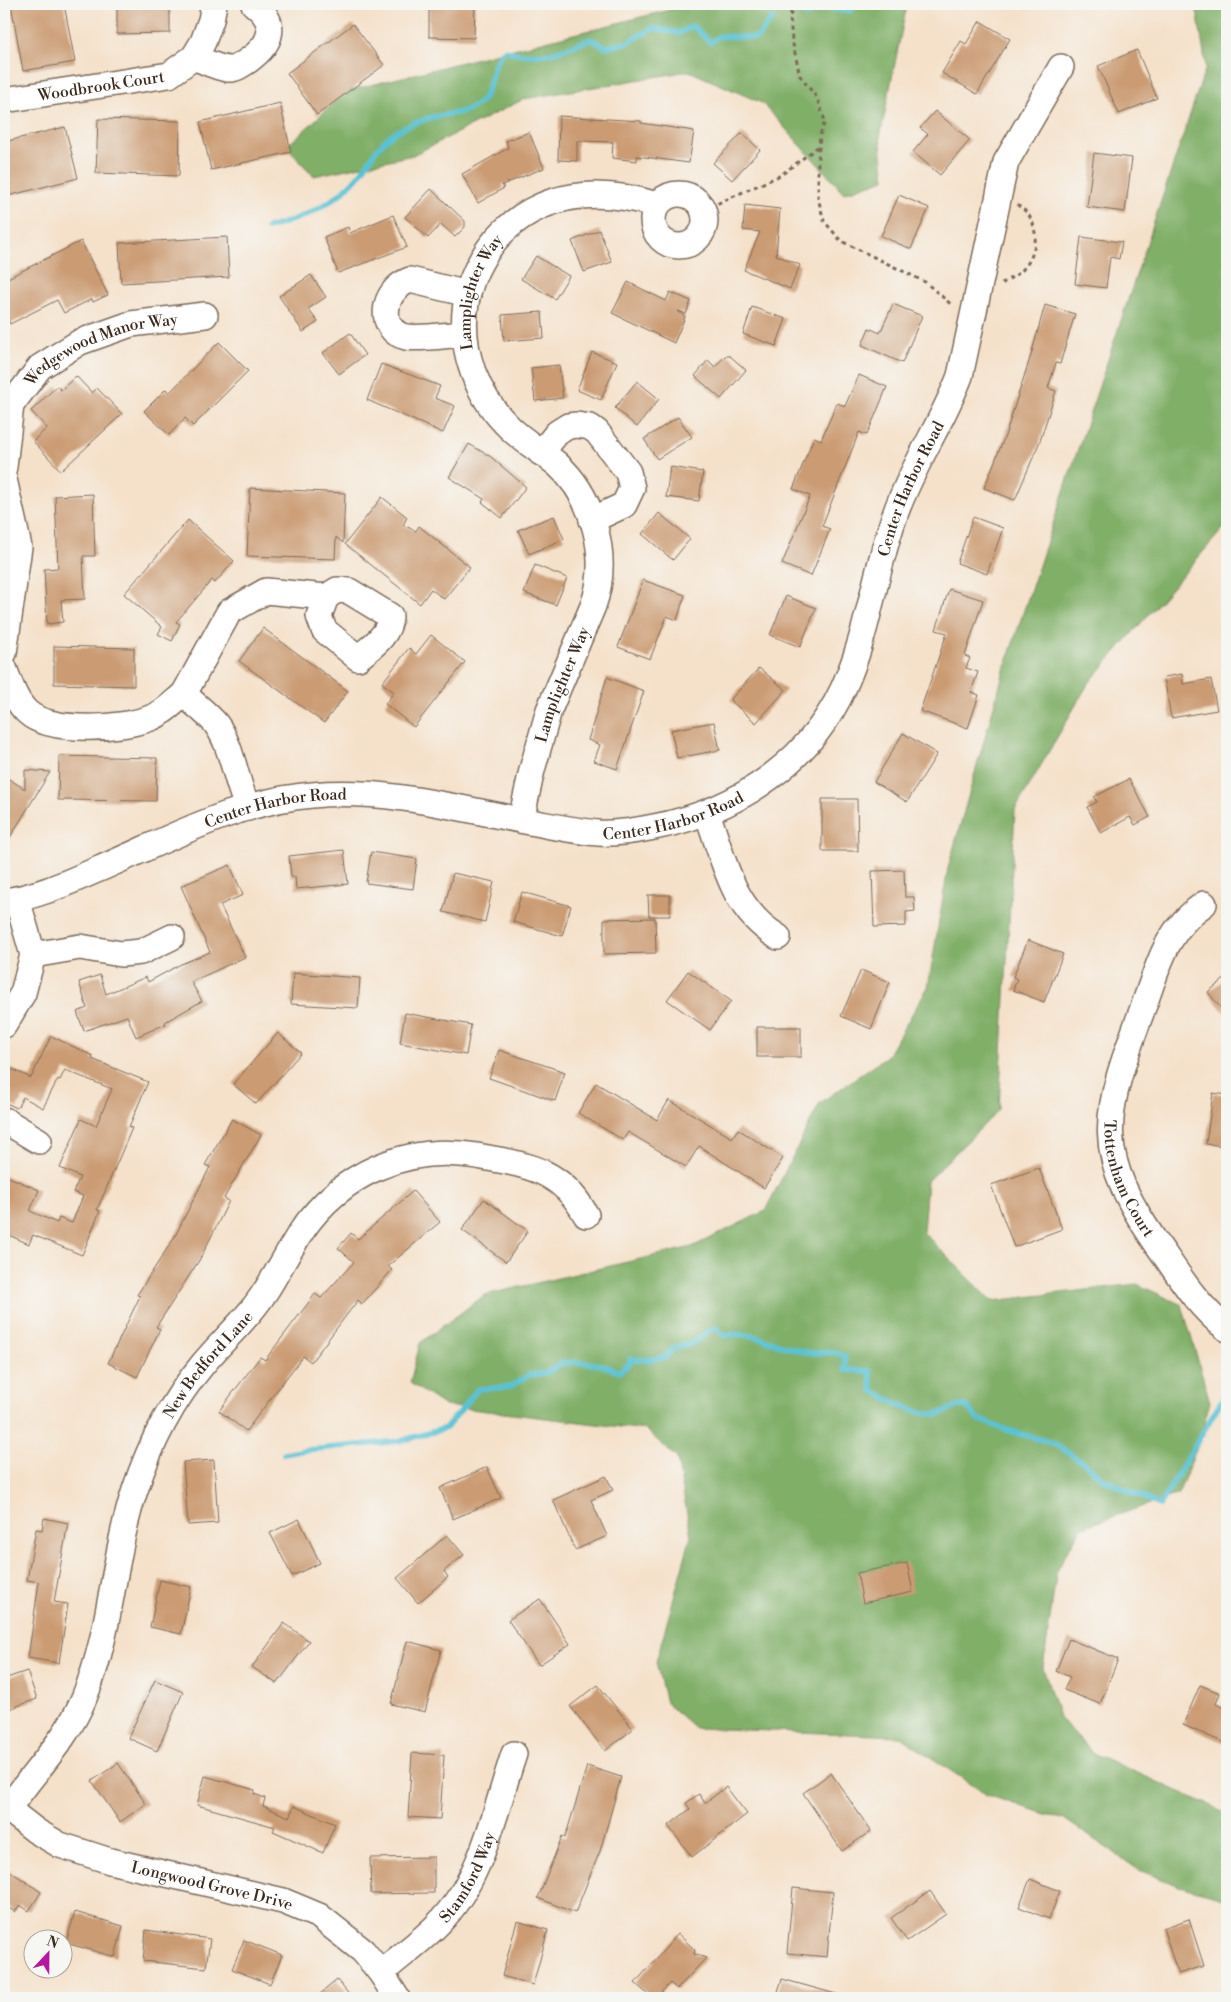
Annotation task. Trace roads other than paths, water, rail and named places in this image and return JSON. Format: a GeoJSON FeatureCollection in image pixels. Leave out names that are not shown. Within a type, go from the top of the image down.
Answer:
{"type":"FeatureCollection","features":[{"type":"Feature","properties":{"kind":"street","name":"Woodbrook Court"},"geometry":{"type":"LineString","coordinates":[[4,100],[169,75],[194,57],[206,35],[214,4]]}},
{"type":"Feature","properties":{"kind":"street"},"geometry":{"type":"LineString","coordinates":[[194,57],[228,69],[241,66],[263,50],[270,38],[270,27],[261,10],[254,4]]}},
{"type":"Feature","properties":{"kind":"street","name":"Center Harbor Road"},"geometry":{"type":"LineString","coordinates":[[10,900],[68,883],[231,813],[274,800],[308,795],[369,794],[411,799],[598,833],[633,832],[707,813],[738,799],[767,780],[793,758],[815,734],[833,708],[848,680],[859,649],[882,551],[897,508],[916,466],[949,406],[960,376],[970,337],[971,322],[1006,162],[1061,67]]}},
{"type":"Feature","properties":{"kind":"street","name":"Lamplighter Way"},"geometry":{"type":"LineString","coordinates":[[521,820],[532,770],[549,710],[599,589],[601,569],[592,520],[586,502],[557,464],[511,429],[485,397],[470,364],[464,334],[468,294],[476,270],[488,250],[504,230],[522,216],[542,205],[584,194],[616,195],[657,205]]}},
{"type":"Feature","properties":{"kind":"street"},"geometry":{"type":"LineString","coordinates":[[680,194],[690,196],[699,203],[703,210],[705,225],[701,235],[694,242],[684,246],[674,247],[664,242],[656,235],[652,225],[653,214],[657,205],[669,196],[680,194]]}},
{"type":"Feature","properties":{"kind":"street"},"geometry":{"type":"LineString","coordinates":[[464,334],[406,336],[391,325],[387,317],[386,307],[393,290],[410,280],[468,294]]}},
{"type":"Feature","properties":{"kind":"street","name":"Wedgewood Manor Way"},"geometry":{"type":"LineString","coordinates":[[4,466],[11,405],[40,367],[80,342],[130,324],[205,315]]}},
{"type":"Feature","properties":{"kind":"street"},"geometry":{"type":"LineString","coordinates":[[541,453],[557,433],[568,426],[577,425],[590,427],[597,432],[613,452],[631,479],[629,498],[624,506],[592,520]]}},
{"type":"Feature","properties":{"kind":"street"},"geometry":{"type":"LineString","coordinates":[[4,479],[19,547],[4,653]]}},
{"type":"Feature","properties":{"kind":"street"},"geometry":{"type":"LineString","coordinates":[[4,668],[14,693],[27,713],[52,724],[72,728],[112,726],[154,717],[184,694],[229,612],[266,591],[326,597]]}},
{"type":"Feature","properties":{"kind":"street"},"geometry":{"type":"LineString","coordinates":[[184,694],[216,724],[227,744],[239,789],[248,808]]}},
{"type":"Feature","properties":{"kind":"street"},"geometry":{"type":"LineString","coordinates":[[707,813],[738,898],[749,914],[763,928],[778,937]]}},
{"type":"Feature","properties":{"kind":"street"},"geometry":{"type":"LineString","coordinates":[[4,1025],[23,993],[33,954],[10,900]]}},
{"type":"Feature","properties":{"kind":"street","name":"Tottenham Court"},"geometry":{"type":"LineString","coordinates":[[1204,904],[1187,915],[1172,933],[1163,952],[1111,1101],[1109,1133],[1116,1172],[1127,1197],[1152,1238],[1195,1299],[1227,1329]]}},
{"type":"Feature","properties":{"kind":"street"},"geometry":{"type":"LineString","coordinates":[[33,954],[80,947],[121,954],[141,952],[172,937]]}},
{"type":"Feature","properties":{"kind":"street"},"geometry":{"type":"LineString","coordinates":[[4,1120],[40,1140]]}},
{"type":"Feature","properties":{"kind":"street","name":"New Bedford Lane"},"geometry":{"type":"LineString","coordinates":[[6,1807],[63,1737],[86,1693],[104,1641],[122,1534],[135,1489],[157,1434],[175,1402],[202,1364],[251,1312],[273,1281],[300,1234],[316,1211],[336,1192],[360,1175],[384,1163],[412,1156],[437,1153],[485,1158],[545,1172],[562,1182],[576,1197],[586,1215]]}},
{"type":"Feature","properties":{"kind":"street","name":"Stamford Way"},"geometry":{"type":"LineString","coordinates":[[381,1973],[439,1923],[462,1894],[486,1844],[514,1754]]}},
{"type":"Feature","properties":{"kind":"street","name":"Longwood Grove Drive"},"geometry":{"type":"LineString","coordinates":[[6,1807],[36,1831],[60,1845],[110,1861],[298,1906],[319,1916],[363,1951],[381,1973],[397,1998]]}},
{"type":"Feature","properties":{"kind":"waterway"},"geometry":{"type":"LineString","coordinates":[[806,15],[824,8],[849,11],[857,4]]}},
{"type":"Feature","properties":{"kind":"waterway"},"geometry":{"type":"LineString","coordinates":[[267,228],[306,215],[330,202],[351,185],[381,144],[395,132],[429,118],[464,111],[477,105],[486,94],[497,60],[506,50],[528,55],[538,55],[559,51],[590,39],[606,47],[627,43],[653,28],[679,33],[693,26],[710,42],[720,36],[757,38],[772,19]]}},
{"type":"Feature","properties":{"kind":"waterway"},"geometry":{"type":"LineString","coordinates":[[284,1454],[306,1450],[400,1441],[446,1428],[478,1389],[509,1387],[529,1375],[546,1373],[562,1363],[577,1362],[602,1365],[619,1372],[629,1364],[630,1359],[647,1360],[666,1357],[672,1349],[688,1345],[716,1328],[725,1336],[747,1335],[801,1351],[812,1353],[833,1352],[841,1355],[845,1357],[845,1370],[870,1371],[872,1390],[912,1410],[936,1414],[966,1406],[978,1419],[1003,1429],[1053,1443],[1087,1465],[1103,1479],[1160,1505],[1227,1391]]}}]}
